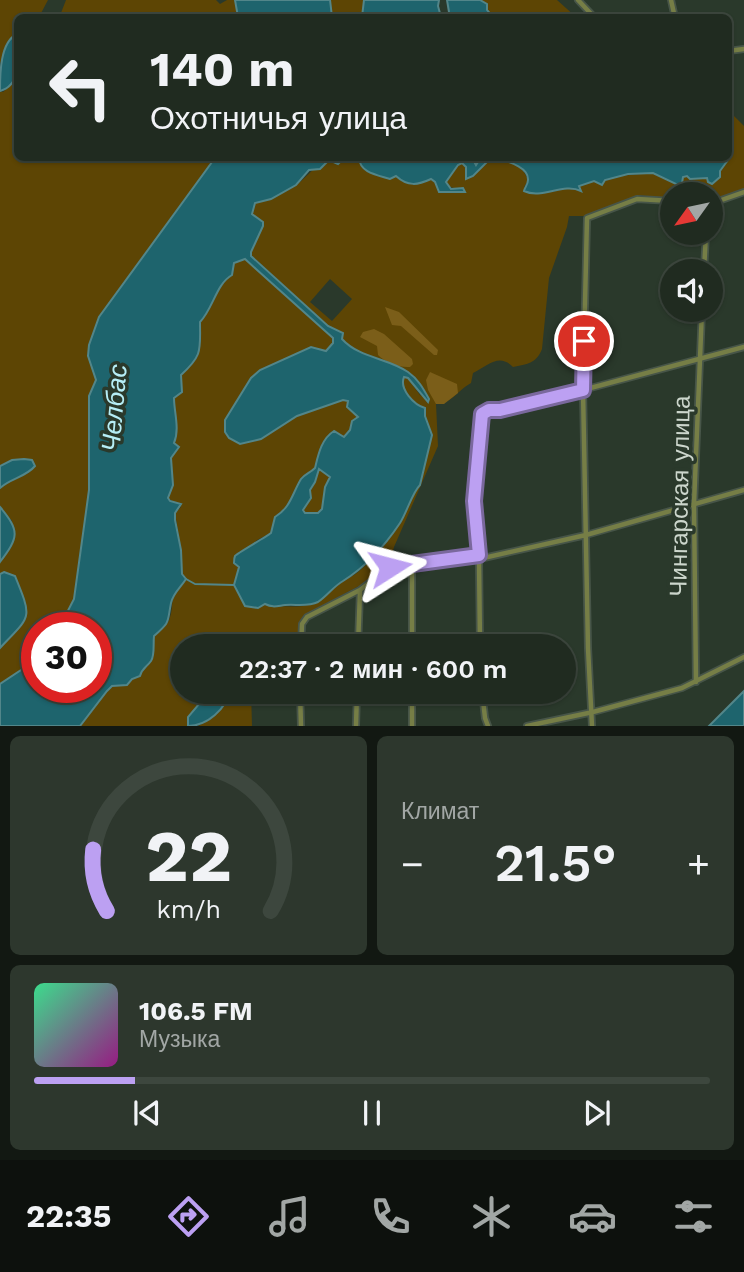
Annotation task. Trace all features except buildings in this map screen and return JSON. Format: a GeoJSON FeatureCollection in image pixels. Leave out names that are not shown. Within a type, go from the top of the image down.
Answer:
{"type":"FeatureCollection","features":[{"type":"Feature","properties":{"kind":"street"},"geometry":{"type":"LineString","coordinates":[[578,0],[591,14]]}},
{"type":"Feature","properties":{"kind":"street"},"geometry":{"type":"LineString","coordinates":[[723,199],[744,192]]}},
{"type":"Feature","properties":{"kind":"street"},"geometry":{"type":"LineString","coordinates":[[592,726],[587,648],[583,390],[587,218],[638,199],[660,200]]}},
{"type":"Feature","properties":{"kind":"street","name":"Чингарская улица"},"geometry":{"type":"LineString","coordinates":[[696,682],[694,504],[702,322]]}},
{"type":"Feature","properties":{"kind":"street"},"geometry":{"type":"LineString","coordinates":[[480,634],[479,557],[474,501],[482,414],[489,410],[500,410],[583,390],[744,347]]}},
{"type":"Feature","properties":{"kind":"street"},"geometry":{"type":"LineString","coordinates":[[302,634],[302,624],[307,617],[360,590],[390,567],[479,557],[586,535],[744,490]]}},
{"type":"Feature","properties":{"kind":"street"},"geometry":{"type":"LineString","coordinates":[[412,564],[412,634]]}},
{"type":"Feature","properties":{"kind":"street"},"geometry":{"type":"LineString","coordinates":[[358,634],[360,590]]}},
{"type":"Feature","properties":{"kind":"street"},"geometry":{"type":"LineString","coordinates":[[527,726],[593,712],[682,688],[744,657]]}},
{"type":"Feature","properties":{"kind":"street"},"geometry":{"type":"LineString","coordinates":[[300,704],[301,726]]}},
{"type":"Feature","properties":{"kind":"street"},"geometry":{"type":"LineString","coordinates":[[356,726],[357,704]]}},
{"type":"Feature","properties":{"kind":"street"},"geometry":{"type":"LineString","coordinates":[[412,704],[412,726]]}},
{"type":"Feature","properties":{"kind":"street"},"geometry":{"type":"LineString","coordinates":[[483,704],[488,726]]}},
{"type":"Feature","properties":{"kind":"shaded area"},"geometry":{"type":"Polygon","coordinates":[[[0,0],[48,0],[41,14],[14,14],[14,37],[7,43],[0,64],[0,0]]]}},
{"type":"Feature","properties":{"kind":"shaded area"},"geometry":{"type":"Polygon","coordinates":[[[66,0],[216,0],[220,4],[235,0],[237,14],[61,14],[66,0]]]}},
{"type":"Feature","properties":{"kind":"shaded area"},"geometry":{"type":"Polygon","coordinates":[[[330,0],[364,0],[362,14],[332,14],[330,0]]]}},
{"type":"Feature","properties":{"kind":"shaded area"},"geometry":{"type":"Polygon","coordinates":[[[480,0],[557,0],[573,14],[491,14],[480,0]]]}},
{"type":"Feature","properties":{"kind":"shaded area"},"geometry":{"type":"Polygon","coordinates":[[[14,82],[14,161],[213,161],[99,317],[88,356],[96,380],[89,396],[89,490],[74,599],[67,612],[21,612],[21,670],[0,684],[0,648],[10,637],[4,572],[0,574],[0,562],[12,546],[12,521],[0,507],[0,488],[8,481],[29,473],[2,464],[0,466],[0,91],[3,92],[14,82]]]}},
{"type":"Feature","properties":{"kind":"shaded area"},"geometry":{"type":"Polygon","coordinates":[[[732,114],[744,126],[744,190],[723,196],[723,182],[680,182],[683,177],[700,179],[716,175],[726,161],[732,161],[732,114]]]}},
{"type":"Feature","properties":{"kind":"shaded area"},"geometry":{"type":"Polygon","coordinates":[[[330,161],[360,161],[363,169],[390,179],[396,176],[408,183],[431,179],[439,192],[465,192],[448,186],[446,182],[452,171],[462,163],[466,167],[467,179],[488,161],[509,161],[526,175],[528,181],[524,187],[552,192],[566,188],[580,189],[578,186],[594,181],[599,183],[617,176],[653,173],[672,182],[660,182],[660,198],[638,195],[588,216],[569,216],[549,278],[542,349],[537,358],[530,363],[513,367],[503,361],[489,364],[473,373],[471,383],[450,399],[436,404],[438,446],[390,561],[361,585],[304,615],[299,623],[297,634],[170,634],[170,704],[199,704],[188,717],[188,726],[80,726],[98,703],[112,703],[112,688],[140,673],[149,664],[154,636],[169,620],[173,597],[182,585],[181,550],[175,513],[181,507],[168,498],[173,485],[171,458],[175,451],[173,398],[182,392],[181,375],[196,357],[200,322],[222,284],[233,275],[234,263],[245,259],[333,338],[333,343],[326,351],[311,347],[260,370],[251,378],[225,420],[240,444],[261,439],[297,416],[343,400],[348,401],[350,410],[358,414],[344,437],[336,431],[330,433],[320,450],[315,468],[298,487],[288,506],[275,517],[271,533],[242,552],[236,576],[245,605],[303,606],[323,598],[341,582],[358,572],[379,551],[400,522],[420,485],[432,435],[423,407],[413,400],[402,386],[406,376],[420,395],[429,399],[410,376],[352,348],[342,339],[343,333],[328,326],[252,256],[251,252],[263,226],[263,222],[251,214],[255,203],[291,188],[316,167],[330,161]],[[330,279],[310,302],[332,321],[352,299],[330,279]]]}},
{"type":"Feature","properties":{"kind":"shaded area"},"geometry":{"type":"Polygon","coordinates":[[[385,307],[399,312],[438,350],[437,355],[401,326],[392,325],[385,307]]]}},
{"type":"Feature","properties":{"kind":"shaded area"},"geometry":{"type":"Polygon","coordinates":[[[374,329],[384,334],[412,359],[413,364],[410,367],[397,365],[378,355],[377,346],[360,337],[363,332],[374,329]]]}},
{"type":"Feature","properties":{"kind":"shaded area"},"geometry":{"type":"Polygon","coordinates":[[[430,372],[457,384],[458,393],[444,404],[436,404],[426,380],[430,372]]]}},
{"type":"Feature","properties":{"kind":"shaded area"},"geometry":{"type":"Polygon","coordinates":[[[319,469],[330,476],[325,488],[322,510],[318,513],[305,513],[303,511],[311,498],[310,490],[319,469]]]}},
{"type":"Feature","properties":{"kind":"shaded area"},"geometry":{"type":"Polygon","coordinates":[[[222,704],[251,704],[252,726],[198,726],[207,721],[222,704]]]}},
{"type":"Feature","properties":{"kind":"water"},"geometry":{"type":"Polygon","coordinates":[[[235,0],[330,0],[332,14],[237,14],[235,0]]]}},
{"type":"Feature","properties":{"kind":"water"},"geometry":{"type":"Polygon","coordinates":[[[364,0],[439,0],[440,14],[362,14],[364,0]]]}},
{"type":"Feature","properties":{"kind":"water"},"geometry":{"type":"Polygon","coordinates":[[[447,0],[480,0],[487,4],[490,14],[448,14],[447,0]]]}},
{"type":"Feature","properties":{"kind":"water"},"geometry":{"type":"Polygon","coordinates":[[[14,36],[14,79],[7,88],[0,91],[4,51],[14,36]]]}},
{"type":"Feature","properties":{"kind":"water","name":"Челбас"},"geometry":{"type":"Polygon","coordinates":[[[213,161],[328,161],[320,169],[309,170],[296,185],[271,199],[255,203],[252,214],[263,222],[263,226],[251,256],[328,326],[343,333],[342,339],[349,345],[400,367],[420,384],[429,399],[428,402],[408,378],[404,377],[408,396],[425,408],[432,435],[420,485],[400,523],[381,548],[360,569],[318,602],[306,605],[265,604],[258,608],[245,606],[234,585],[239,567],[234,563],[235,556],[271,533],[275,517],[288,505],[301,479],[315,468],[326,438],[334,431],[344,437],[350,430],[352,421],[358,417],[347,407],[348,401],[343,400],[297,416],[261,439],[240,444],[229,438],[225,432],[225,420],[251,378],[260,370],[311,347],[326,351],[333,343],[333,338],[245,259],[234,263],[232,275],[222,284],[200,322],[197,357],[181,375],[182,392],[174,398],[177,426],[174,443],[179,447],[171,458],[173,485],[168,498],[181,504],[175,513],[175,520],[182,574],[186,579],[172,599],[166,624],[154,636],[151,661],[140,676],[127,685],[112,686],[112,612],[67,612],[74,599],[89,490],[89,396],[96,380],[88,356],[99,317],[213,161]],[[319,469],[310,490],[311,498],[303,510],[305,513],[318,513],[322,509],[325,487],[330,477],[319,469]]]}},
{"type":"Feature","properties":{"kind":"water"},"geometry":{"type":"Polygon","coordinates":[[[474,161],[476,165],[479,161],[488,161],[473,176],[466,179],[466,167],[462,163],[458,165],[446,182],[451,189],[463,188],[465,192],[439,192],[431,179],[413,184],[396,176],[390,179],[370,173],[360,163],[474,161]]]}},
{"type":"Feature","properties":{"kind":"water"},"geometry":{"type":"Polygon","coordinates":[[[504,161],[727,161],[720,171],[720,177],[714,182],[708,182],[707,178],[690,179],[687,176],[683,177],[682,182],[672,182],[653,173],[628,174],[605,180],[602,185],[594,181],[579,186],[581,191],[567,188],[538,194],[524,191],[528,180],[521,168],[504,161]]]}},
{"type":"Feature","properties":{"kind":"water"},"geometry":{"type":"Polygon","coordinates":[[[12,460],[32,460],[35,466],[0,488],[0,466],[12,460]]]}},
{"type":"Feature","properties":{"kind":"water"},"geometry":{"type":"Polygon","coordinates":[[[0,507],[11,522],[15,534],[11,546],[0,562],[0,507]]]}},
{"type":"Feature","properties":{"kind":"water"},"geometry":{"type":"Polygon","coordinates":[[[4,572],[15,576],[25,601],[26,612],[21,612],[21,625],[0,648],[0,574],[4,572]]]}},
{"type":"Feature","properties":{"kind":"water"},"geometry":{"type":"Polygon","coordinates":[[[21,670],[21,703],[98,703],[80,726],[0,726],[0,684],[21,670]]]}},
{"type":"Feature","properties":{"kind":"water"},"geometry":{"type":"Polygon","coordinates":[[[744,691],[744,726],[709,726],[744,691]]]}},
{"type":"Feature","properties":{"kind":"water"},"geometry":{"type":"Polygon","coordinates":[[[199,704],[224,704],[215,715],[202,723],[188,726],[188,717],[199,704]]]}},
{"type":"Feature","properties":{"kind":"waterway"},"geometry":{"type":"LineString","coordinates":[[186,579],[195,584],[234,585]]}},
{"type":"Feature","properties":{"kind":"route"},"geometry":{"type":"LineString","coordinates":[[390,567],[479,555],[474,486],[482,414],[489,410],[500,410],[583,390],[584,341]]}}]}
